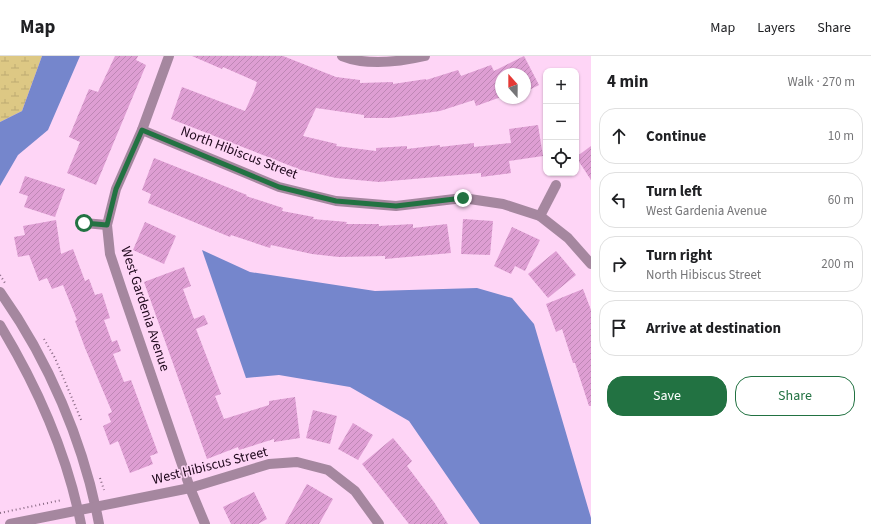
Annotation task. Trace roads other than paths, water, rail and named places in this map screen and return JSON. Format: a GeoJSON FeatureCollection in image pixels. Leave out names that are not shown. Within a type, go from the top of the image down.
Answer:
{"type":"FeatureCollection","features":[{"type":"Feature","properties":{"kind":"street","name":"West Gardenia Avenue"},"geometry":{"type":"LineString","coordinates":[[169,56],[142,130],[116,189],[107,225],[110,254],[190,488],[205,524]]}},
{"type":"Feature","properties":{"kind":"street"},"geometry":{"type":"LineString","coordinates":[[342,56],[368,61],[389,62],[404,61],[425,56]]}},
{"type":"Feature","properties":{"kind":"street","name":"North Hibiscus Street"},"geometry":{"type":"LineString","coordinates":[[142,130],[279,187],[336,201],[396,206],[463,198],[503,204],[540,216]]}},
{"type":"Feature","properties":{"kind":"street"},"geometry":{"type":"LineString","coordinates":[[556,185],[540,216],[568,238],[591,264]]}},
{"type":"Feature","properties":{"kind":"street"},"geometry":{"type":"LineString","coordinates":[[84,223],[107,225]]}},
{"type":"Feature","properties":{"kind":"street"},"geometry":{"type":"LineString","coordinates":[[0,292],[15,313],[53,381],[75,438],[96,507],[99,524]]}},
{"type":"Feature","properties":{"kind":"street"},"geometry":{"type":"LineString","coordinates":[[0,325],[36,390],[56,439],[81,524]]}},
{"type":"Feature","properties":{"kind":"street","name":"West Hibiscus Street"},"geometry":{"type":"LineString","coordinates":[[10,524],[190,488],[269,464],[297,462],[328,470],[355,491],[379,524]]}},
{"type":"Feature","properties":{"kind":"water"},"geometry":{"type":"Polygon","coordinates":[[[42,56],[80,56],[48,130],[18,155],[0,186],[0,122],[22,111],[42,56]]]}},
{"type":"Feature","properties":{"kind":"water"},"geometry":{"type":"Polygon","coordinates":[[[202,250],[250,272],[375,291],[477,288],[512,298],[534,324],[591,518],[591,524],[480,524],[409,421],[350,387],[279,375],[246,378],[202,250]]]}}]}
